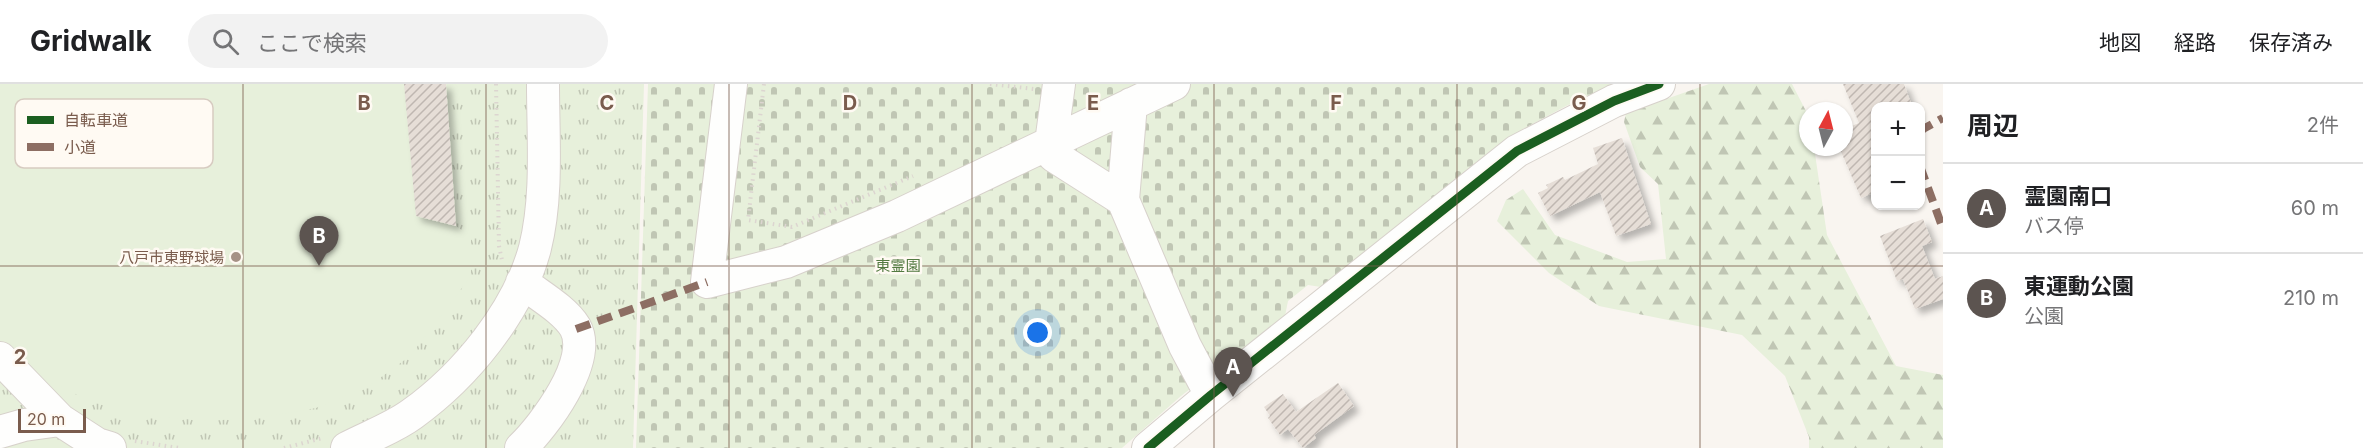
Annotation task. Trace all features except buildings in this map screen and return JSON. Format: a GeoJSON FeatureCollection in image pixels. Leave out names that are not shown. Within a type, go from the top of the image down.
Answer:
{"type":"FeatureCollection","features":[{"type":"Feature","properties":{"kind":"street"},"geometry":{"type":"LineString","coordinates":[[347,444],[411,416],[460,374],[492,335],[512,274],[535,248],[542,198],[543,84]]}},
{"type":"Feature","properties":{"kind":"street"},"geometry":{"type":"LineString","coordinates":[[730,84],[707,282],[786,262],[897,216],[1174,84]]}},
{"type":"Feature","properties":{"kind":"street"},"geometry":{"type":"LineString","coordinates":[[1148,448],[1516,151],[1614,101],[1659,84]]}},
{"type":"Feature","properties":{"kind":"street"},"geometry":{"type":"LineString","coordinates":[[1040,89],[1054,156],[1123,200]]}},
{"type":"Feature","properties":{"kind":"street"},"geometry":{"type":"LineString","coordinates":[[1131,104],[1123,200],[1185,346],[1211,395]]}},
{"type":"Feature","properties":{"kind":"street"},"geometry":{"type":"LineString","coordinates":[[512,274],[568,318],[576,329],[580,349],[576,368],[566,390],[523,447]]}},
{"type":"Feature","properties":{"kind":"street"},"geometry":{"type":"LineString","coordinates":[[0,358],[60,420],[97,444],[110,448]]}},
{"type":"Feature","properties":{"kind":"street"},"geometry":{"type":"LineString","coordinates":[[0,432],[24,425],[60,420]]}},
{"type":"Feature","properties":{"kind":"path"},"geometry":{"type":"LineString","coordinates":[[496,84],[499,246],[512,274]]}},
{"type":"Feature","properties":{"kind":"path"},"geometry":{"type":"LineString","coordinates":[[764,84],[748,220],[792,227],[921,173]]}},
{"type":"Feature","properties":{"kind":"path"},"geometry":{"type":"LineString","coordinates":[[990,84],[1040,89]]}},
{"type":"Feature","properties":{"kind":"path"},"geometry":{"type":"LineString","coordinates":[[284,448],[347,444]]}},
{"type":"Feature","properties":{"kind":"green space"},"geometry":{"type":"Polygon","coordinates":[[[0,84],[644,84],[633,448],[0,448],[0,84]]]}},
{"type":"Feature","properties":{"kind":"green space","name":"八戸市東野球場"},"geometry":{"type":"Polygon","coordinates":[[[0,84],[446,84],[456,226],[471,237],[471,276],[410,356],[369,386],[316,408],[264,417],[209,421],[145,416],[88,401],[43,376],[0,342],[0,84]]]}},
{"type":"Feature","properties":{"kind":"green space","name":"東霊園"},"geometry":{"type":"Polygon","coordinates":[[[648,84],[1613,84],[1521,130],[1484,156],[1321,287],[1308,285],[1288,301],[1285,316],[1181,396],[1122,448],[636,448],[648,84]]]}},
{"type":"Feature","properties":{"kind":"green space"},"geometry":{"type":"Polygon","coordinates":[[[1709,84],[1792,84],[1801,102],[1799,102],[1799,156],[1815,156],[1827,235],[1896,366],[1943,375],[1943,448],[1809,448],[1809,437],[1785,376],[1742,335],[1599,306],[1549,273],[1497,221],[1506,200],[1523,189],[1555,235],[1627,262],[1666,259],[1658,184],[1640,167],[1624,122],[1626,113],[1709,84]]]}},
{"type":"Feature","properties":{"kind":"marked path"},"geometry":{"type":"LineString","coordinates":[[1925,128],[1943,118]]}},
{"type":"Feature","properties":{"kind":"marked path"},"geometry":{"type":"LineString","coordinates":[[1925,180],[1943,229]]}},
{"type":"Feature","properties":{"kind":"marked path"},"geometry":{"type":"LineString","coordinates":[[576,329],[707,282]]}},
{"type":"Feature","properties":{"kind":"cycle path"},"geometry":{"type":"LineString","coordinates":[[1148,448],[1517,151],[1614,101],[1659,84]]}},
{"type":"Feature","properties":{"kind":"place","name":"八戸市東野球場"},"geometry":{"type":"Point","coordinates":[236,257]}},
{"type":"Feature","properties":{"kind":"place","name":"東運動公園"},"geometry":{"type":"Point","coordinates":[319,266]}},
{"type":"Feature","properties":{"kind":"place","name":"霊園南口"},"geometry":{"type":"Point","coordinates":[1233,397]}}]}
